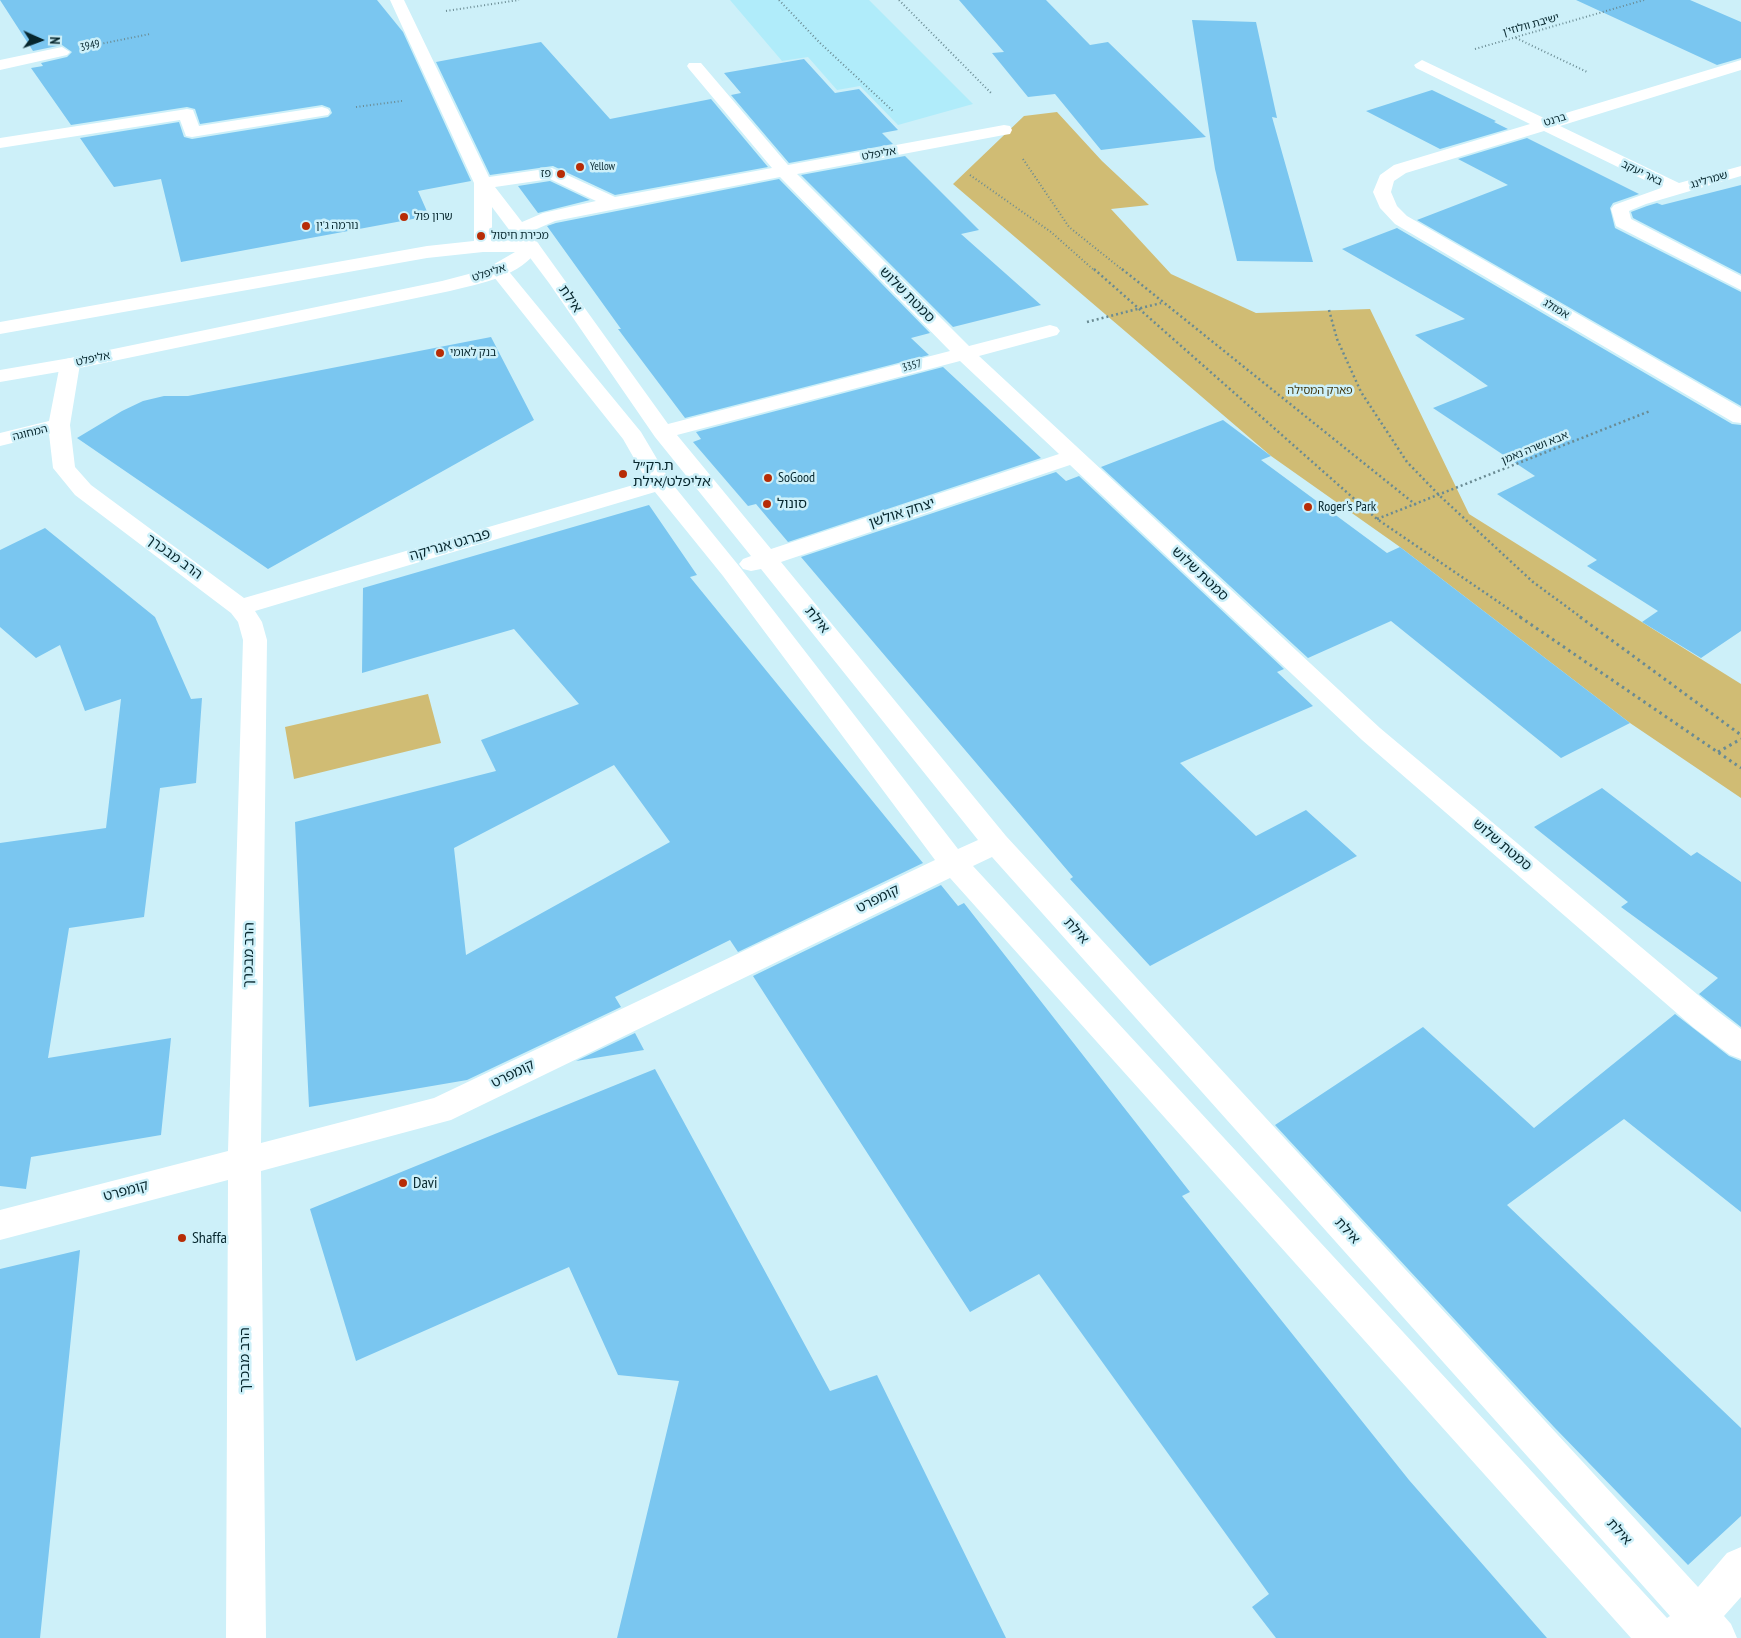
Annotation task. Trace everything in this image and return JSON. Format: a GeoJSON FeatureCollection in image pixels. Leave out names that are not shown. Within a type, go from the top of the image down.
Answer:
{"type":"FeatureCollection","features":[{"type":"Feature","properties":{"kind":"street","name":"אילת"},"geometry":{"type":"LineString","coordinates":[[397,0],[483,183],[526,238],[663,432],[996,843],[1697,1631]]}},
{"type":"Feature","properties":{"kind":"street","name":"3949"},"geometry":{"type":"LineString","coordinates":[[0,65],[62,52]]}},
{"type":"Feature","properties":{"kind":"street","name":"באר יעקב"},"geometry":{"type":"LineString","coordinates":[[1422,65],[1677,190]]}},
{"type":"Feature","properties":{"kind":"street","name":"ברנט"},"geometry":{"type":"LineString","coordinates":[[1382,192],[1386,179],[1400,169],[1542,124],[1741,65]]}},
{"type":"Feature","properties":{"kind":"street","name":"סמטת שלוש"},"geometry":{"type":"LineString","coordinates":[[695,66],[783,170],[964,353],[1371,734],[1705,1019],[1741,1046]]}},
{"type":"Feature","properties":{"kind":"street"},"geometry":{"type":"LineString","coordinates":[[0,143],[187,114],[192,132],[322,112]]}},
{"type":"Feature","properties":{"kind":"street","name":"אליפלט"},"geometry":{"type":"LineString","coordinates":[[0,376],[70,364],[444,287],[499,272],[516,263],[526,238],[549,218],[613,203],[783,170],[930,145],[1004,130]]}},
{"type":"Feature","properties":{"kind":"street","name":"שמרלינג"},"geometry":{"type":"LineString","coordinates":[[1677,190],[1741,171]]}},
{"type":"Feature","properties":{"kind":"street"},"geometry":{"type":"LineString","coordinates":[[483,183],[552,173],[613,203]]}},
{"type":"Feature","properties":{"kind":"street","name":"אילת"},"geometry":{"type":"LineString","coordinates":[[483,183],[484,246]]}},
{"type":"Feature","properties":{"kind":"street","name":"באר יעקב"},"geometry":{"type":"LineString","coordinates":[[1677,190],[1640,200],[1620,209],[1622,222],[1740,284]]}},
{"type":"Feature","properties":{"kind":"street","name":"אמזלג"},"geometry":{"type":"LineString","coordinates":[[1382,192],[1389,208],[1401,220],[1741,417]]}},
{"type":"Feature","properties":{"kind":"street","name":"אליפלט"},"geometry":{"type":"LineString","coordinates":[[0,328],[427,252],[484,246],[526,238]]}},
{"type":"Feature","properties":{"kind":"street"},"geometry":{"type":"LineString","coordinates":[[499,272],[633,437],[660,484],[731,571],[954,864],[1658,1638]]}},
{"type":"Feature","properties":{"kind":"street","name":"3357"},"geometry":{"type":"LineString","coordinates":[[663,432],[1050,331]]}},
{"type":"Feature","properties":{"kind":"street","name":"הרב מבכרך"},"geometry":{"type":"LineString","coordinates":[[70,364],[59,425],[64,468],[72,480],[215,586],[240,607],[250,622],[255,640],[244,1160],[246,1638]]}},
{"type":"Feature","properties":{"kind":"street","name":"המחוגה"},"geometry":{"type":"LineString","coordinates":[[0,440],[59,425]]}},
{"type":"Feature","properties":{"kind":"street","name":"יצחק אולשן"},"geometry":{"type":"LineString","coordinates":[[731,571],[1074,456]]}},
{"type":"Feature","properties":{"kind":"street","name":"פברגט אנריקה"},"geometry":{"type":"LineString","coordinates":[[240,607],[660,484]]}},
{"type":"Feature","properties":{"kind":"street","name":"קומפרט"},"geometry":{"type":"LineString","coordinates":[[0,1224],[440,1110],[996,843]]}},
{"type":"Feature","properties":{"kind":"street"},"geometry":{"type":"LineString","coordinates":[[1697,1631],[1741,1567]]}},
{"type":"Feature","properties":{"kind":"path"},"geometry":{"type":"LineString","coordinates":[[406,17],[519,0]]}},
{"type":"Feature","properties":{"kind":"path"},"geometry":{"type":"LineString","coordinates":[[779,0],[819,42],[899,117]]}},
{"type":"Feature","properties":{"kind":"path"},"geometry":{"type":"LineString","coordinates":[[899,0],[994,95],[1004,130],[1069,227],[1416,505]]}},
{"type":"Feature","properties":{"kind":"path","name":"ישיבת וולוזי'ן"},"geometry":{"type":"LineString","coordinates":[[1422,65],[1644,0]]}},
{"type":"Feature","properties":{"kind":"path","name":"3949"},"geometry":{"type":"LineString","coordinates":[[62,52],[150,34]]}},
{"type":"Feature","properties":{"kind":"path"},"geometry":{"type":"LineString","coordinates":[[1515,38],[1604,80],[1665,88]]}},
{"type":"Feature","properties":{"kind":"path"},"geometry":{"type":"LineString","coordinates":[[322,112],[440,95]]}},
{"type":"Feature","properties":{"kind":"path"},"geometry":{"type":"LineString","coordinates":[[930,145],[1051,232],[1377,519],[1741,768]]}},
{"type":"Feature","properties":{"kind":"path"},"geometry":{"type":"LineString","coordinates":[[1050,331],[1162,303]]}},
{"type":"Feature","properties":{"kind":"path"},"geometry":{"type":"LineString","coordinates":[[1329,310],[1337,339],[1361,392],[1407,462],[1440,496],[1533,582],[1741,737],[1718,752]]}},
{"type":"Feature","properties":{"kind":"path","name":"אבא ושרה נאמן"},"geometry":{"type":"LineString","coordinates":[[1377,519],[1440,496],[1699,391]]}},
{"type":"Feature","properties":{"kind":"shaded area"},"geometry":{"type":"Polygon","coordinates":[[[730,0],[869,0],[973,104],[898,125],[860,86],[837,90],[808,57],[782,61],[730,0]]]}},
{"type":"Feature","properties":{"kind":"green space","name":"פארק המסילה"},"geometry":{"type":"Polygon","coordinates":[[[1057,112],[1102,161],[1149,205],[1111,209],[1171,274],[1256,313],[1370,309],[1469,514],[1741,684],[1741,798],[1630,723],[1400,547],[1271,456],[953,184],[1024,116],[1057,112]]]}},
{"type":"Feature","properties":{"kind":"green space"},"geometry":{"type":"Polygon","coordinates":[[[428,694],[441,743],[294,779],[285,727],[428,694]]]}},
{"type":"Feature","properties":{"kind":"building"},"geometry":{"type":"Polygon","coordinates":[[[0,0],[377,0],[403,32],[471,181],[418,191],[429,216],[181,262],[161,179],[114,187],[80,138],[179,122],[184,137],[192,139],[328,117],[332,113],[330,108],[322,105],[200,124],[195,109],[187,107],[71,125],[31,68],[43,66],[41,63],[67,57],[72,52],[62,45],[33,51],[0,0]]]}},
{"type":"Feature","properties":{"kind":"building"},"geometry":{"type":"Polygon","coordinates":[[[959,0],[1046,0],[1090,45],[1108,42],[1206,137],[1101,150],[1055,94],[1028,97],[992,53],[1004,52],[959,0]]]}},
{"type":"Feature","properties":{"kind":"building"},"geometry":{"type":"Polygon","coordinates":[[[1576,0],[1690,0],[1741,22],[1741,58],[1717,65],[1576,0]]]}},
{"type":"Feature","properties":{"kind":"building"},"geometry":{"type":"Polygon","coordinates":[[[1192,20],[1256,22],[1277,118],[1272,117],[1313,262],[1237,261],[1215,169],[1192,20]]]}},
{"type":"Feature","properties":{"kind":"building"},"geometry":{"type":"Polygon","coordinates":[[[541,42],[610,119],[711,99],[768,167],[615,195],[553,166],[490,175],[436,62],[541,42]]]}},
{"type":"Feature","properties":{"kind":"building"},"geometry":{"type":"Polygon","coordinates":[[[804,59],[835,93],[859,89],[898,130],[882,133],[893,144],[789,163],[731,95],[741,93],[724,73],[804,59]]]}},
{"type":"Feature","properties":{"kind":"building"},"geometry":{"type":"Polygon","coordinates":[[[1432,90],[1496,121],[1494,122],[1508,129],[1440,149],[1366,111],[1432,90]]]}},
{"type":"Feature","properties":{"kind":"building"},"geometry":{"type":"Polygon","coordinates":[[[1527,138],[1639,194],[1613,203],[1610,208],[1615,228],[1741,292],[1741,406],[1417,220],[1508,185],[1458,159],[1527,138]]]}},
{"type":"Feature","properties":{"kind":"building"},"geometry":{"type":"Polygon","coordinates":[[[905,156],[979,230],[961,234],[1041,305],[953,327],[801,175],[905,156]]]}},
{"type":"Feature","properties":{"kind":"building"},"geometry":{"type":"Polygon","coordinates":[[[779,179],[930,333],[911,338],[929,355],[685,418],[618,329],[621,329],[547,226],[779,179]]]}},
{"type":"Feature","properties":{"kind":"building"},"geometry":{"type":"Polygon","coordinates":[[[550,181],[590,200],[538,213],[518,186],[550,181]]]}},
{"type":"Feature","properties":{"kind":"building"},"geometry":{"type":"Polygon","coordinates":[[[1741,185],[1741,274],[1633,218],[1631,212],[1657,203],[1662,205],[1741,185]]]}},
{"type":"Feature","properties":{"kind":"building"},"geometry":{"type":"Polygon","coordinates":[[[1397,228],[1732,424],[1741,425],[1741,631],[1701,658],[1642,622],[1658,611],[1587,566],[1597,560],[1497,494],[1535,476],[1433,408],[1488,386],[1415,335],[1465,319],[1342,249],[1397,228]]]}},
{"type":"Feature","properties":{"kind":"building"},"geometry":{"type":"Polygon","coordinates":[[[491,337],[534,420],[268,569],[77,438],[122,411],[143,401],[164,396],[188,396],[491,337]]]}},
{"type":"Feature","properties":{"kind":"building"},"geometry":{"type":"Polygon","coordinates":[[[943,367],[1041,458],[788,542],[756,504],[748,506],[693,442],[701,439],[696,432],[943,367]]]}},
{"type":"Feature","properties":{"kind":"building"},"geometry":{"type":"Polygon","coordinates":[[[1223,420],[1271,456],[1261,460],[1387,553],[1400,547],[1630,723],[1561,758],[1391,621],[1308,658],[1101,467],[1223,420]]]}},
{"type":"Feature","properties":{"kind":"building"},"geometry":{"type":"Polygon","coordinates":[[[1056,472],[1066,481],[1079,476],[1284,669],[1277,672],[1313,706],[1180,763],[1256,836],[1306,810],[1357,856],[1150,966],[1070,879],[1073,877],[801,557],[1056,472]]]}},
{"type":"Feature","properties":{"kind":"building"},"geometry":{"type":"Polygon","coordinates":[[[649,505],[697,575],[690,577],[923,863],[738,952],[730,940],[615,997],[621,1007],[467,1080],[309,1107],[295,822],[496,771],[481,740],[579,704],[514,629],[362,673],[363,588],[649,505]],[[614,765],[454,848],[466,955],[670,842],[614,765]]]}},
{"type":"Feature","properties":{"kind":"building"},"geometry":{"type":"Polygon","coordinates":[[[45,528],[155,617],[191,699],[202,698],[196,783],[160,788],[144,917],[69,928],[48,1058],[171,1038],[161,1135],[31,1157],[26,1189],[0,1186],[0,843],[106,828],[121,699],[85,711],[60,645],[36,658],[0,627],[0,550],[45,528]]]}},
{"type":"Feature","properties":{"kind":"building"},"geometry":{"type":"Polygon","coordinates":[[[1602,788],[1691,856],[1697,852],[1741,882],[1741,1027],[1699,994],[1718,978],[1621,907],[1628,902],[1534,827],[1602,788]]]}},
{"type":"Feature","properties":{"kind":"building"},"geometry":{"type":"Polygon","coordinates":[[[941,885],[958,906],[964,903],[1190,1192],[1182,1196],[1409,1480],[1547,1638],[1276,1638],[1252,1607],[1269,1594],[1039,1274],[970,1312],[753,976],[941,885]]]}},
{"type":"Feature","properties":{"kind":"building"},"geometry":{"type":"Polygon","coordinates":[[[1675,1014],[1729,1056],[1741,1061],[1741,1212],[1624,1119],[1507,1205],[1741,1428],[1741,1516],[1688,1565],[1554,1427],[1275,1125],[1423,1027],[1534,1128],[1675,1014]]]}},
{"type":"Feature","properties":{"kind":"building"},"geometry":{"type":"Polygon","coordinates":[[[635,1033],[644,1050],[576,1061],[635,1033]]]}},
{"type":"Feature","properties":{"kind":"building"},"geometry":{"type":"Polygon","coordinates":[[[655,1069],[830,1391],[877,1375],[1006,1638],[617,1638],[679,1381],[618,1375],[569,1267],[356,1361],[310,1209],[655,1069]]]}},
{"type":"Feature","properties":{"kind":"building"},"geometry":{"type":"Polygon","coordinates":[[[80,1250],[40,1638],[0,1638],[0,1269],[80,1250]]]}},
{"type":"Feature","properties":{"kind":"place","name":"Yellow"},"geometry":{"type":"Point","coordinates":[580,167]}},
{"type":"Feature","properties":{"kind":"place","name":"פז"},"geometry":{"type":"Point","coordinates":[561,174]}},
{"type":"Feature","properties":{"kind":"place","name":"שרון פול"},"geometry":{"type":"Point","coordinates":[404,217]}},
{"type":"Feature","properties":{"kind":"place","name":"נורמה ג'ין"},"geometry":{"type":"Point","coordinates":[306,226]}},
{"type":"Feature","properties":{"kind":"place","name":"מכירת חיסול"},"geometry":{"type":"Point","coordinates":[481,236]}},
{"type":"Feature","properties":{"kind":"place","name":"בנק לאומי"},"geometry":{"type":"Point","coordinates":[440,353]}},
{"type":"Feature","properties":{"kind":"place","name":"ת.רק״ל אליפלט/אילת"},"geometry":{"type":"Point","coordinates":[623,474]}},
{"type":"Feature","properties":{"kind":"place","name":"SoGood"},"geometry":{"type":"Point","coordinates":[768,478]}},
{"type":"Feature","properties":{"kind":"place","name":"סונול"},"geometry":{"type":"Point","coordinates":[767,504]}},
{"type":"Feature","properties":{"kind":"place","name":"Roger's Park"},"geometry":{"type":"Point","coordinates":[1308,507]}},
{"type":"Feature","properties":{"kind":"place","name":"Davi"},"geometry":{"type":"Point","coordinates":[403,1183]}},
{"type":"Feature","properties":{"kind":"place","name":"Shaffa"},"geometry":{"type":"Point","coordinates":[182,1238]}}]}
